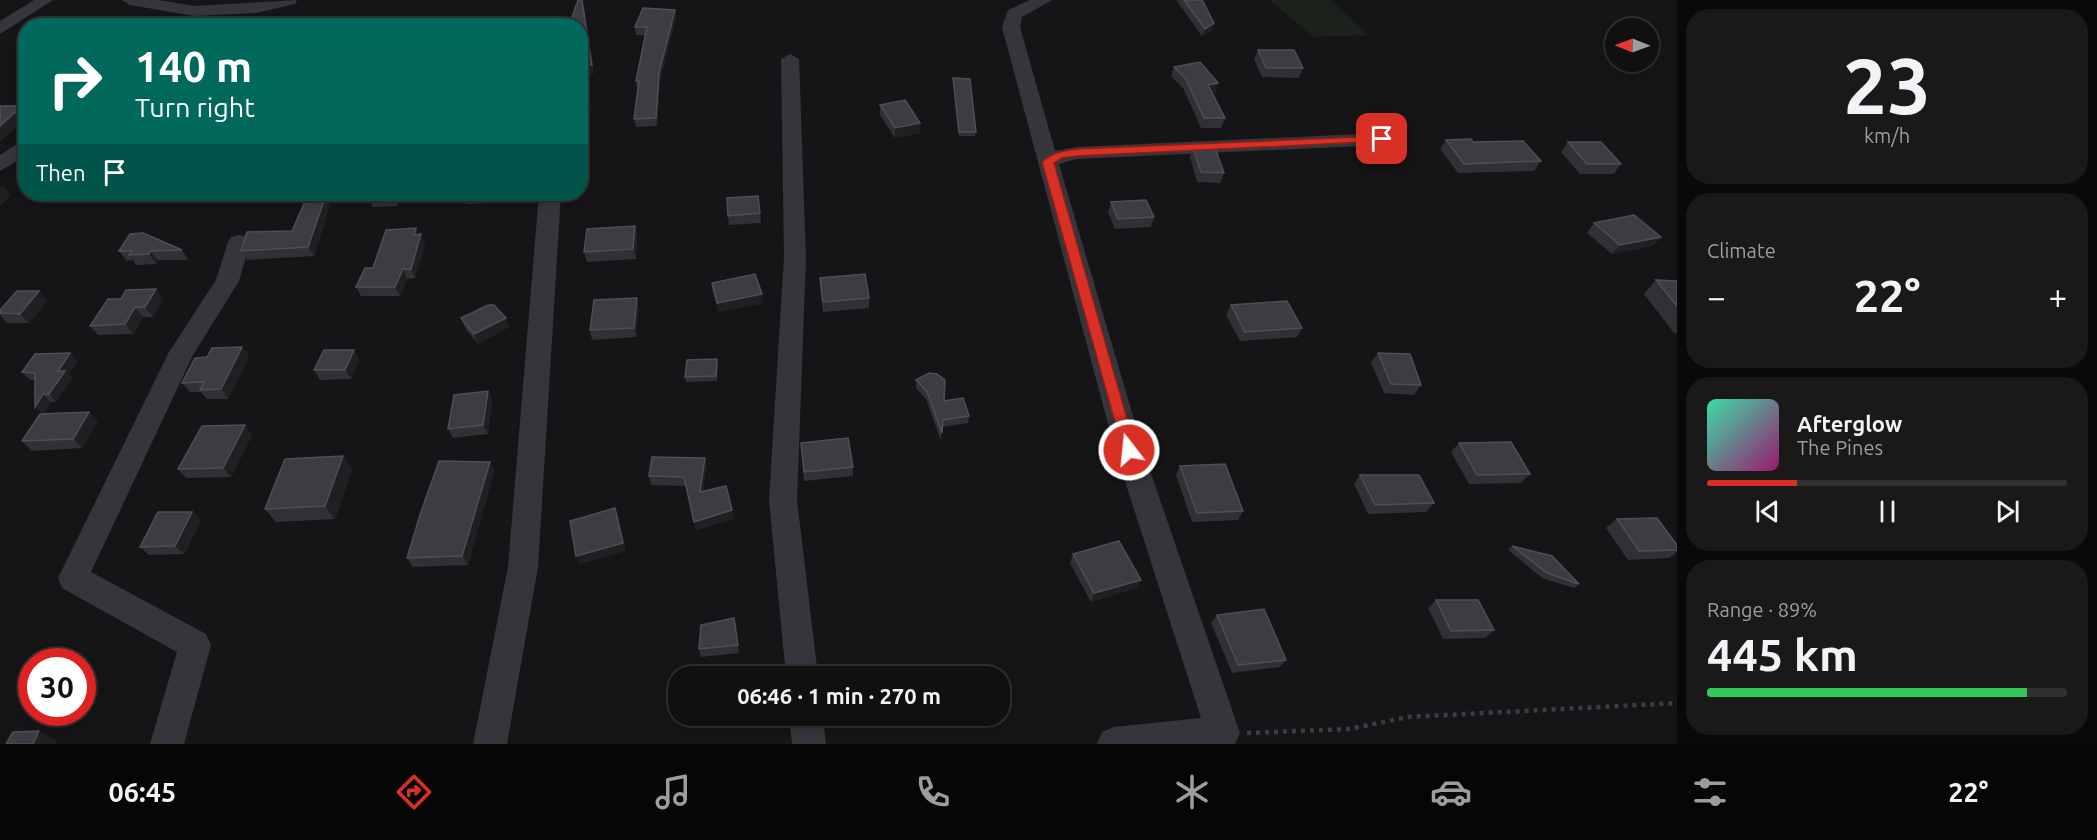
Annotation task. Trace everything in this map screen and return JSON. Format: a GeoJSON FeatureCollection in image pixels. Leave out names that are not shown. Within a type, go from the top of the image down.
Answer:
{"type":"FeatureCollection","features":[{"type":"Feature","properties":{"kind":"street"},"geometry":{"type":"LineString","coordinates":[[0,29],[45,0]]}},
{"type":"Feature","properties":{"kind":"street"},"geometry":{"type":"LineString","coordinates":[[130,0],[194,11],[256,8],[289,0]]}},
{"type":"Feature","properties":{"kind":"street"},"geometry":{"type":"LineString","coordinates":[[1044,0],[1014,14],[1011,27],[1129,450],[1223,733],[1114,744]]}},
{"type":"Feature","properties":{"kind":"street"},"geometry":{"type":"LineString","coordinates":[[790,59],[795,257],[783,500],[801,666]]}},
{"type":"Feature","properties":{"kind":"street"},"geometry":{"type":"LineString","coordinates":[[1048,162],[1059,156],[1077,153],[1382,139]]}},
{"type":"Feature","properties":{"kind":"street"},"geometry":{"type":"LineString","coordinates":[[0,165],[18,152]]}},
{"type":"Feature","properties":{"kind":"street"},"geometry":{"type":"LineString","coordinates":[[490,744],[523,567],[549,201]]}},
{"type":"Feature","properties":{"kind":"street"},"geometry":{"type":"LineString","coordinates":[[167,744],[195,645],[73,578],[182,352],[227,281],[239,242]]}},
{"type":"Feature","properties":{"kind":"street"},"geometry":{"type":"LineString","coordinates":[[807,726],[809,744]]}},
{"type":"Feature","properties":{"kind":"path"},"geometry":{"type":"LineString","coordinates":[[1251,733],[1349,729],[1408,717],[1677,703]]}},
{"type":"Feature","properties":{"kind":"shaded area"},"geometry":{"type":"Polygon","coordinates":[[[1270,0],[1331,0],[1368,35],[1313,37],[1270,0]]]}},
{"type":"Feature","properties":{"kind":"building"},"geometry":{"type":"Polygon","coordinates":[[[578,0],[582,0],[585,18],[572,18],[578,0]]]}},
{"type":"Feature","properties":{"kind":"building"},"geometry":{"type":"Polygon","coordinates":[[[1184,0],[1202,0],[1214,23],[1205,29],[1184,0]]]}},
{"type":"Feature","properties":{"kind":"building"},"geometry":{"type":"Polygon","coordinates":[[[643,8],[675,10],[659,73],[656,118],[634,119],[639,81],[636,81],[647,27],[635,27],[643,8]]]}},
{"type":"Feature","properties":{"kind":"building"},"geometry":{"type":"Polygon","coordinates":[[[588,39],[592,65],[588,65],[588,39]]]}},
{"type":"Feature","properties":{"kind":"building"},"geometry":{"type":"Polygon","coordinates":[[[1258,50],[1294,50],[1303,68],[1266,68],[1258,50]]]}},
{"type":"Feature","properties":{"kind":"building"},"geometry":{"type":"Polygon","coordinates":[[[1200,62],[1218,83],[1208,85],[1225,118],[1204,118],[1186,79],[1174,67],[1200,62]]]}},
{"type":"Feature","properties":{"kind":"building"},"geometry":{"type":"Polygon","coordinates":[[[953,78],[970,79],[976,132],[959,132],[953,78]]]}},
{"type":"Feature","properties":{"kind":"building"},"geometry":{"type":"Polygon","coordinates":[[[905,100],[920,123],[895,128],[880,105],[905,100]]]}},
{"type":"Feature","properties":{"kind":"building"},"geometry":{"type":"Polygon","coordinates":[[[0,106],[18,106],[18,110],[0,126],[0,106]]]}},
{"type":"Feature","properties":{"kind":"building"},"geometry":{"type":"Polygon","coordinates":[[[1471,139],[1473,142],[1523,141],[1541,161],[1464,164],[1446,140],[1471,139]]]}},
{"type":"Feature","properties":{"kind":"building"},"geometry":{"type":"Polygon","coordinates":[[[1568,142],[1601,142],[1621,164],[1587,164],[1568,142]]]}},
{"type":"Feature","properties":{"kind":"building"},"geometry":{"type":"Polygon","coordinates":[[[1193,148],[1215,148],[1224,173],[1201,172],[1193,148]]]}},
{"type":"Feature","properties":{"kind":"building"},"geometry":{"type":"Polygon","coordinates":[[[758,196],[760,213],[728,216],[727,198],[758,196]]]}},
{"type":"Feature","properties":{"kind":"building"},"geometry":{"type":"Polygon","coordinates":[[[1146,200],[1154,217],[1118,219],[1111,202],[1146,200]]]}},
{"type":"Feature","properties":{"kind":"building"},"geometry":{"type":"Polygon","coordinates":[[[305,201],[324,201],[308,247],[241,251],[247,232],[292,231],[305,201]]]}},
{"type":"Feature","properties":{"kind":"building"},"geometry":{"type":"Polygon","coordinates":[[[1634,215],[1661,237],[1620,245],[1594,223],[1634,215]]]}},
{"type":"Feature","properties":{"kind":"building"},"geometry":{"type":"Polygon","coordinates":[[[635,226],[633,249],[584,252],[587,229],[635,226]]]}},
{"type":"Feature","properties":{"kind":"building"},"geometry":{"type":"Polygon","coordinates":[[[416,228],[414,235],[421,234],[411,269],[403,269],[395,287],[356,287],[365,268],[373,268],[386,230],[416,228]]]}},
{"type":"Feature","properties":{"kind":"building"},"geometry":{"type":"Polygon","coordinates":[[[143,233],[182,250],[151,251],[149,254],[129,255],[132,251],[119,251],[130,234],[143,233]]]}},
{"type":"Feature","properties":{"kind":"building"},"geometry":{"type":"Polygon","coordinates":[[[755,274],[762,294],[717,303],[712,283],[755,274]]]}},
{"type":"Feature","properties":{"kind":"building"},"geometry":{"type":"Polygon","coordinates":[[[865,274],[869,298],[823,302],[820,278],[865,274]]]}},
{"type":"Feature","properties":{"kind":"building"},"geometry":{"type":"Polygon","coordinates":[[[1656,280],[1677,281],[1677,306],[1656,280]]]}},
{"type":"Feature","properties":{"kind":"building"},"geometry":{"type":"Polygon","coordinates":[[[156,289],[145,307],[135,307],[125,324],[90,326],[108,299],[121,299],[126,290],[156,289]]]}},
{"type":"Feature","properties":{"kind":"building"},"geometry":{"type":"Polygon","coordinates":[[[17,291],[39,291],[20,314],[0,313],[0,310],[17,291]]]}},
{"type":"Feature","properties":{"kind":"building"},"geometry":{"type":"Polygon","coordinates":[[[637,298],[634,328],[590,330],[594,300],[637,298]]]}},
{"type":"Feature","properties":{"kind":"building"},"geometry":{"type":"Polygon","coordinates":[[[1287,301],[1302,328],[1245,332],[1231,305],[1287,301]]]}},
{"type":"Feature","properties":{"kind":"building"},"geometry":{"type":"Polygon","coordinates":[[[488,305],[494,305],[506,318],[474,334],[461,318],[488,305]]]}},
{"type":"Feature","properties":{"kind":"building"},"geometry":{"type":"Polygon","coordinates":[[[242,347],[221,389],[200,390],[204,382],[182,383],[195,358],[207,357],[212,348],[242,347]]]}},
{"type":"Feature","properties":{"kind":"building"},"geometry":{"type":"Polygon","coordinates":[[[324,350],[354,350],[345,370],[314,370],[324,350]]]}},
{"type":"Feature","properties":{"kind":"building"},"geometry":{"type":"Polygon","coordinates":[[[70,353],[58,371],[65,371],[49,394],[43,394],[35,407],[35,373],[22,372],[35,354],[70,353]]]}},
{"type":"Feature","properties":{"kind":"building"},"geometry":{"type":"Polygon","coordinates":[[[1378,353],[1410,354],[1421,385],[1391,384],[1378,353]]]}},
{"type":"Feature","properties":{"kind":"building"},"geometry":{"type":"Polygon","coordinates":[[[717,359],[716,376],[685,377],[687,360],[717,359]]]}},
{"type":"Feature","properties":{"kind":"building"},"geometry":{"type":"Polygon","coordinates":[[[929,373],[937,374],[945,380],[944,401],[963,398],[969,416],[943,420],[942,433],[927,392],[916,380],[929,373]]]}},
{"type":"Feature","properties":{"kind":"building"},"geometry":{"type":"Polygon","coordinates":[[[488,391],[483,425],[448,429],[454,395],[488,391]]]}},
{"type":"Feature","properties":{"kind":"building"},"geometry":{"type":"Polygon","coordinates":[[[89,412],[73,439],[22,441],[40,414],[89,412]]]}},
{"type":"Feature","properties":{"kind":"building"},"geometry":{"type":"Polygon","coordinates":[[[245,425],[223,468],[178,469],[202,426],[245,425]]]}},
{"type":"Feature","properties":{"kind":"building"},"geometry":{"type":"Polygon","coordinates":[[[848,438],[853,467],[804,472],[801,443],[848,438]]]}},
{"type":"Feature","properties":{"kind":"building"},"geometry":{"type":"Polygon","coordinates":[[[1511,442],[1530,474],[1477,475],[1459,443],[1511,442]]]}},
{"type":"Feature","properties":{"kind":"building"},"geometry":{"type":"Polygon","coordinates":[[[343,456],[325,506],[265,509],[285,459],[343,456]]]}},
{"type":"Feature","properties":{"kind":"building"},"geometry":{"type":"Polygon","coordinates":[[[652,457],[705,458],[700,492],[726,486],[732,510],[694,522],[684,477],[649,476],[652,457]]]}},
{"type":"Feature","properties":{"kind":"building"},"geometry":{"type":"Polygon","coordinates":[[[439,461],[490,462],[462,556],[407,558],[421,512],[439,461]]]}},
{"type":"Feature","properties":{"kind":"building"},"geometry":{"type":"Polygon","coordinates":[[[1225,464],[1243,511],[1197,513],[1180,466],[1225,464]]]}},
{"type":"Feature","properties":{"kind":"building"},"geometry":{"type":"Polygon","coordinates":[[[1360,475],[1419,475],[1434,503],[1375,505],[1360,475]]]}},
{"type":"Feature","properties":{"kind":"building"},"geometry":{"type":"Polygon","coordinates":[[[615,508],[623,543],[576,556],[570,521],[615,508]]]}},
{"type":"Feature","properties":{"kind":"building"},"geometry":{"type":"Polygon","coordinates":[[[158,512],[192,512],[175,546],[140,547],[158,512]]]}},
{"type":"Feature","properties":{"kind":"building"},"geometry":{"type":"Polygon","coordinates":[[[1657,518],[1677,545],[1677,550],[1639,551],[1617,519],[1657,518]]]}},
{"type":"Feature","properties":{"kind":"building"},"geometry":{"type":"Polygon","coordinates":[[[1119,541],[1141,580],[1094,593],[1073,554],[1119,541]]]}},
{"type":"Feature","properties":{"kind":"building"},"geometry":{"type":"Polygon","coordinates":[[[1512,546],[1552,556],[1579,584],[1547,573],[1512,546]]]}},
{"type":"Feature","properties":{"kind":"building"},"geometry":{"type":"Polygon","coordinates":[[[1436,600],[1478,600],[1494,630],[1451,631],[1436,600]]]}},
{"type":"Feature","properties":{"kind":"building"},"geometry":{"type":"Polygon","coordinates":[[[1264,609],[1286,660],[1238,665],[1217,615],[1264,609]]]}},
{"type":"Feature","properties":{"kind":"building"},"geometry":{"type":"Polygon","coordinates":[[[734,618],[738,645],[699,649],[701,625],[734,618]]]}},
{"type":"Feature","properties":{"kind":"building"},"geometry":{"type":"Polygon","coordinates":[[[39,731],[33,744],[6,744],[13,732],[39,731]]]}},
{"type":"Feature","properties":{"kind":"route"},"geometry":{"type":"LineString","coordinates":[[1129,450],[1048,162],[1059,156],[1077,153],[1382,139]]}}]}
